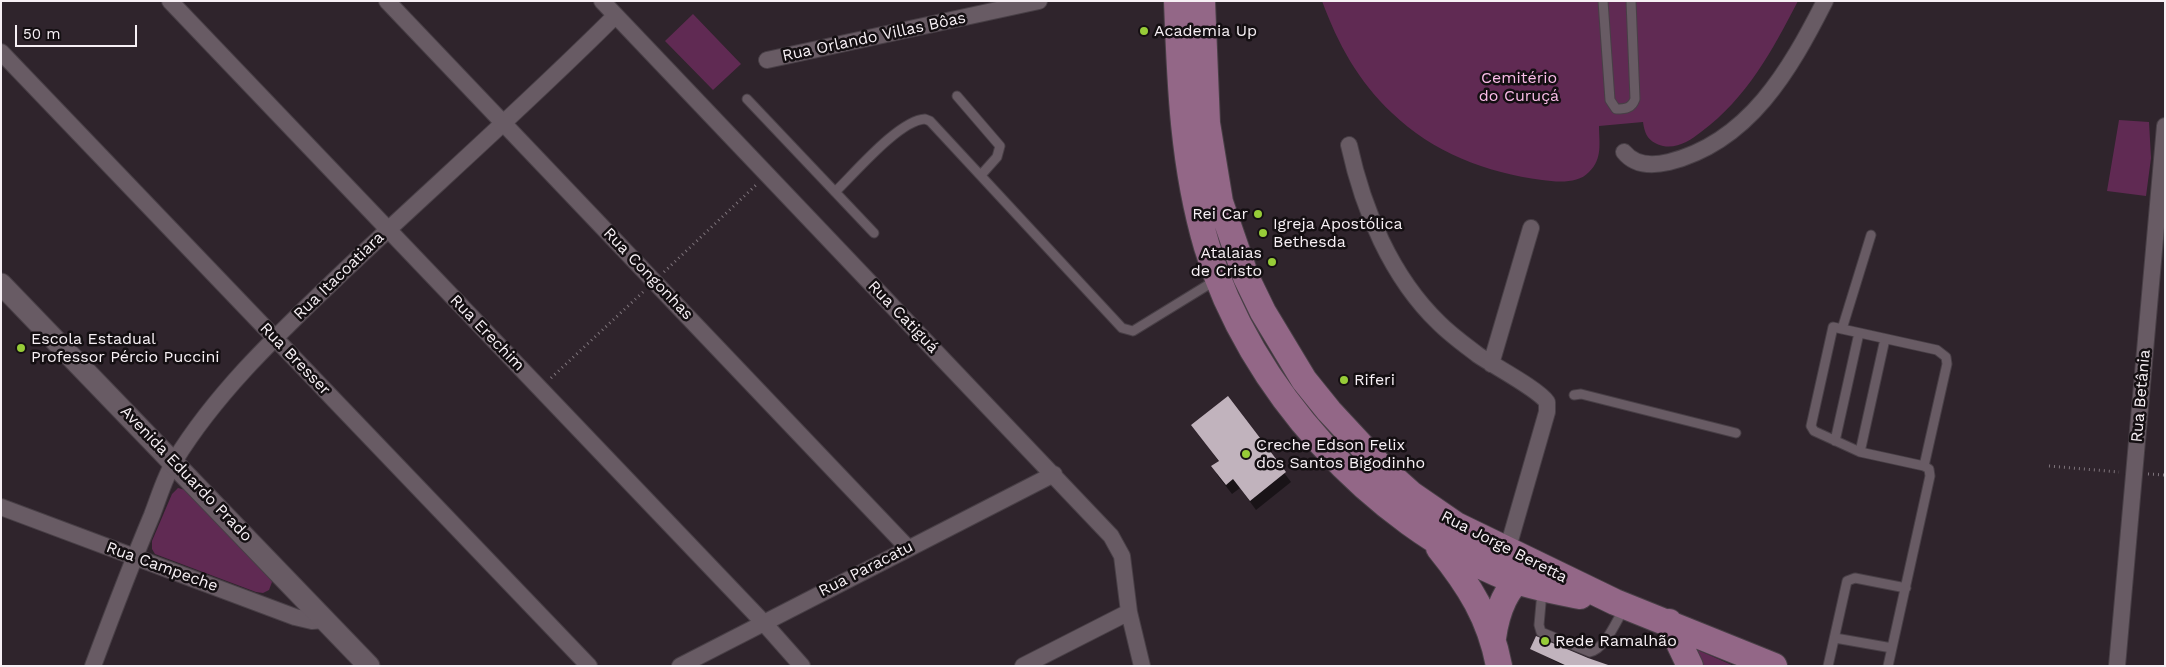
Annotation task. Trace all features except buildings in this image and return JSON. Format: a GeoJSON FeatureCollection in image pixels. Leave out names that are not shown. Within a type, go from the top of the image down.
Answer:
{"type":"FeatureCollection","features":[{"type":"Feature","properties":{"kind":"main road","name":"Rua Jorge Beretta"},"geometry":{"type":"LineString","coordinates":[[1177,1],[1181,100],[1188,165],[1200,223],[1218,278],[1239,324],[1260,361],[1308,428],[1365,487],[1431,537],[1482,566],[1518,582],[1543,589],[1620,604]]}},
{"type":"Feature","properties":{"kind":"main road","name":"Rua Jorge Beretta"},"geometry":{"type":"LineString","coordinates":[[1202,1],[1207,123],[1220,202],[1246,277],[1263,312],[1304,380],[1328,411],[1382,468],[1432,510],[1507,551],[1620,604],[1670,622],[1774,666]]}},
{"type":"Feature","properties":{"kind":"main road"},"geometry":{"type":"LineString","coordinates":[[1431,537],[1474,596],[1493,638],[1499,666]]}},
{"type":"Feature","properties":{"kind":"main road"},"geometry":{"type":"LineString","coordinates":[[1493,638],[1499,609],[1518,582],[1525,576],[1537,575],[1620,604]]}},
{"type":"Feature","properties":{"kind":"main road"},"geometry":{"type":"LineString","coordinates":[[1670,622],[1690,666]]}},
{"type":"Feature","properties":{"kind":"street","name":"Rua Erechim"},"geometry":{"type":"LineString","coordinates":[[170,1],[763,622],[802,666]]}},
{"type":"Feature","properties":{"kind":"street","name":"Rua Congonhas"},"geometry":{"type":"LineString","coordinates":[[387,1],[908,548]]}},
{"type":"Feature","properties":{"kind":"street","name":"Rua Catiguá"},"geometry":{"type":"LineString","coordinates":[[602,1],[1054,474],[1116,542],[1122,556],[1129,612],[1142,666]]}},
{"type":"Feature","properties":{"kind":"street","name":"Rua Orlando Villas Bôas"},"geometry":{"type":"LineString","coordinates":[[767,60],[1039,1]]}},
{"type":"Feature","properties":{"kind":"street"},"geometry":{"type":"LineString","coordinates":[[1624,152],[1630,160],[1639,164],[1661,164],[1681,159],[1705,149],[1736,128],[1765,100],[1781,79],[1825,1]]}},
{"type":"Feature","properties":{"kind":"street","name":"Rua Itacoatiara"},"geometry":{"type":"LineString","coordinates":[[94,666],[134,557],[174,462],[198,426],[236,379],[274,338],[504,124],[615,16]]}},
{"type":"Feature","properties":{"kind":"street","name":"Rua Bresser"},"geometry":{"type":"LineString","coordinates":[[1,52],[589,666]]}},
{"type":"Feature","properties":{"kind":"street","name":"Rua Betânia"},"geometry":{"type":"LineString","coordinates":[[2117,666],[2165,126]]}},
{"type":"Feature","properties":{"kind":"street"},"geometry":{"type":"LineString","coordinates":[[1349,145],[1363,197],[1396,268],[1423,306],[1439,323],[1491,364],[1542,396],[1548,402],[1507,551]]}},
{"type":"Feature","properties":{"kind":"street"},"geometry":{"type":"LineString","coordinates":[[1491,364],[1531,228]]}},
{"type":"Feature","properties":{"kind":"street","name":"Avenida Eduardo Prado"},"geometry":{"type":"LineString","coordinates":[[1,284],[369,666]]}},
{"type":"Feature","properties":{"kind":"street","name":"Rua Paracatu"},"geometry":{"type":"LineString","coordinates":[[680,666],[1054,474]]}},
{"type":"Feature","properties":{"kind":"street","name":"Rua Campeche"},"geometry":{"type":"LineString","coordinates":[[1,507],[295,617],[312,621],[325,620]]}},
{"type":"Feature","properties":{"kind":"street"},"geometry":{"type":"LineString","coordinates":[[1023,666],[1129,612]]}},
{"type":"Feature","properties":{"kind":"lane"},"geometry":{"type":"LineString","coordinates":[[1603,1],[1610,100],[1616,109],[1628,108],[1633,105],[1635,98],[1631,1]]}},
{"type":"Feature","properties":{"kind":"lane"},"geometry":{"type":"LineString","coordinates":[[957,96],[1000,146],[998,157],[981,176]]}},
{"type":"Feature","properties":{"kind":"lane"},"geometry":{"type":"LineString","coordinates":[[747,100],[874,234]]}},
{"type":"Feature","properties":{"kind":"lane"},"geometry":{"type":"LineString","coordinates":[[835,192],[896,134],[920,119],[930,121],[1110,316],[1127,330],[1136,329],[1218,278]]}},
{"type":"Feature","properties":{"kind":"lane"},"geometry":{"type":"LineString","coordinates":[[1842,329],[1872,236]]}},
{"type":"Feature","properties":{"kind":"lane"},"geometry":{"type":"LineString","coordinates":[[1888,666],[1930,476],[1924,466],[1947,364],[1946,357],[1937,350],[1833,327],[1810,422],[1814,431],[1860,452],[1924,466]]}},
{"type":"Feature","properties":{"kind":"lane"},"geometry":{"type":"LineString","coordinates":[[1835,441],[1859,333]]}},
{"type":"Feature","properties":{"kind":"lane"},"geometry":{"type":"LineString","coordinates":[[1860,452],[1885,338]]}},
{"type":"Feature","properties":{"kind":"lane"},"geometry":{"type":"LineString","coordinates":[[1574,395],[1582,394],[1736,433]]}},
{"type":"Feature","properties":{"kind":"lane"},"geometry":{"type":"LineString","coordinates":[[1828,666],[1847,581],[1851,578],[1906,588]]}},
{"type":"Feature","properties":{"kind":"lane"},"geometry":{"type":"LineString","coordinates":[[1543,589],[1540,632],[1586,651],[1596,650],[1600,647],[1620,604]]}},
{"type":"Feature","properties":{"kind":"lane"},"geometry":{"type":"LineString","coordinates":[[1834,638],[1892,648]]}},
{"type":"Feature","properties":{"kind":"path"},"geometry":{"type":"LineString","coordinates":[[2048,466],[2165,476]]}},
{"type":"Feature","properties":{"kind":"green space","name":"Cemitério do Curuçá"},"geometry":{"type":"Polygon","coordinates":[[[1322,1],[1798,1],[1768,55],[1745,89],[1717,119],[1697,135],[1684,143],[1668,147],[1651,140],[1645,131],[1643,122],[1599,126],[1599,150],[1593,167],[1579,179],[1561,182],[1521,177],[1481,166],[1443,149],[1408,127],[1380,101],[1359,75],[1342,47],[1322,1]]]}},
{"type":"Feature","properties":{"kind":"green space"},"geometry":{"type":"Polygon","coordinates":[[[693,14],[741,64],[713,90],[665,41],[693,14]]]}},
{"type":"Feature","properties":{"kind":"green space"},"geometry":{"type":"Polygon","coordinates":[[[2119,120],[2149,122],[2151,158],[2146,196],[2107,191],[2119,120]]]}},
{"type":"Feature","properties":{"kind":"green space"},"geometry":{"type":"Polygon","coordinates":[[[178,488],[186,490],[271,578],[272,582],[269,590],[263,593],[256,592],[155,554],[152,549],[152,541],[172,494],[178,488]]]}},
{"type":"Feature","properties":{"kind":"green space"},"geometry":{"type":"Polygon","coordinates":[[[1691,647],[1734,666],[1699,666],[1691,647]]]}},
{"type":"Feature","properties":{"kind":"place","name":"Academia Up"},"geometry":{"type":"Point","coordinates":[1144,31]}},
{"type":"Feature","properties":{"kind":"place","name":"Rei Car"},"geometry":{"type":"Point","coordinates":[1258,214]}},
{"type":"Feature","properties":{"kind":"place","name":"Igreja Apostólica Bethesda"},"geometry":{"type":"Point","coordinates":[1263,233]}},
{"type":"Feature","properties":{"kind":"place","name":"Atalaias de Cristo"},"geometry":{"type":"Point","coordinates":[1272,262]}},
{"type":"Feature","properties":{"kind":"place","name":"Escola Estadual Professor Pércio Puccini"},"geometry":{"type":"Point","coordinates":[21,348]}},
{"type":"Feature","properties":{"kind":"place","name":"Riferi"},"geometry":{"type":"Point","coordinates":[1344,380]}},
{"type":"Feature","properties":{"kind":"place","name":"Creche Edson Felix dos Santos Bigodinho"},"geometry":{"type":"Point","coordinates":[1246,454]}},
{"type":"Feature","properties":{"kind":"place","name":"Rede Ramalhão"},"geometry":{"type":"Point","coordinates":[1545,641]}}]}
